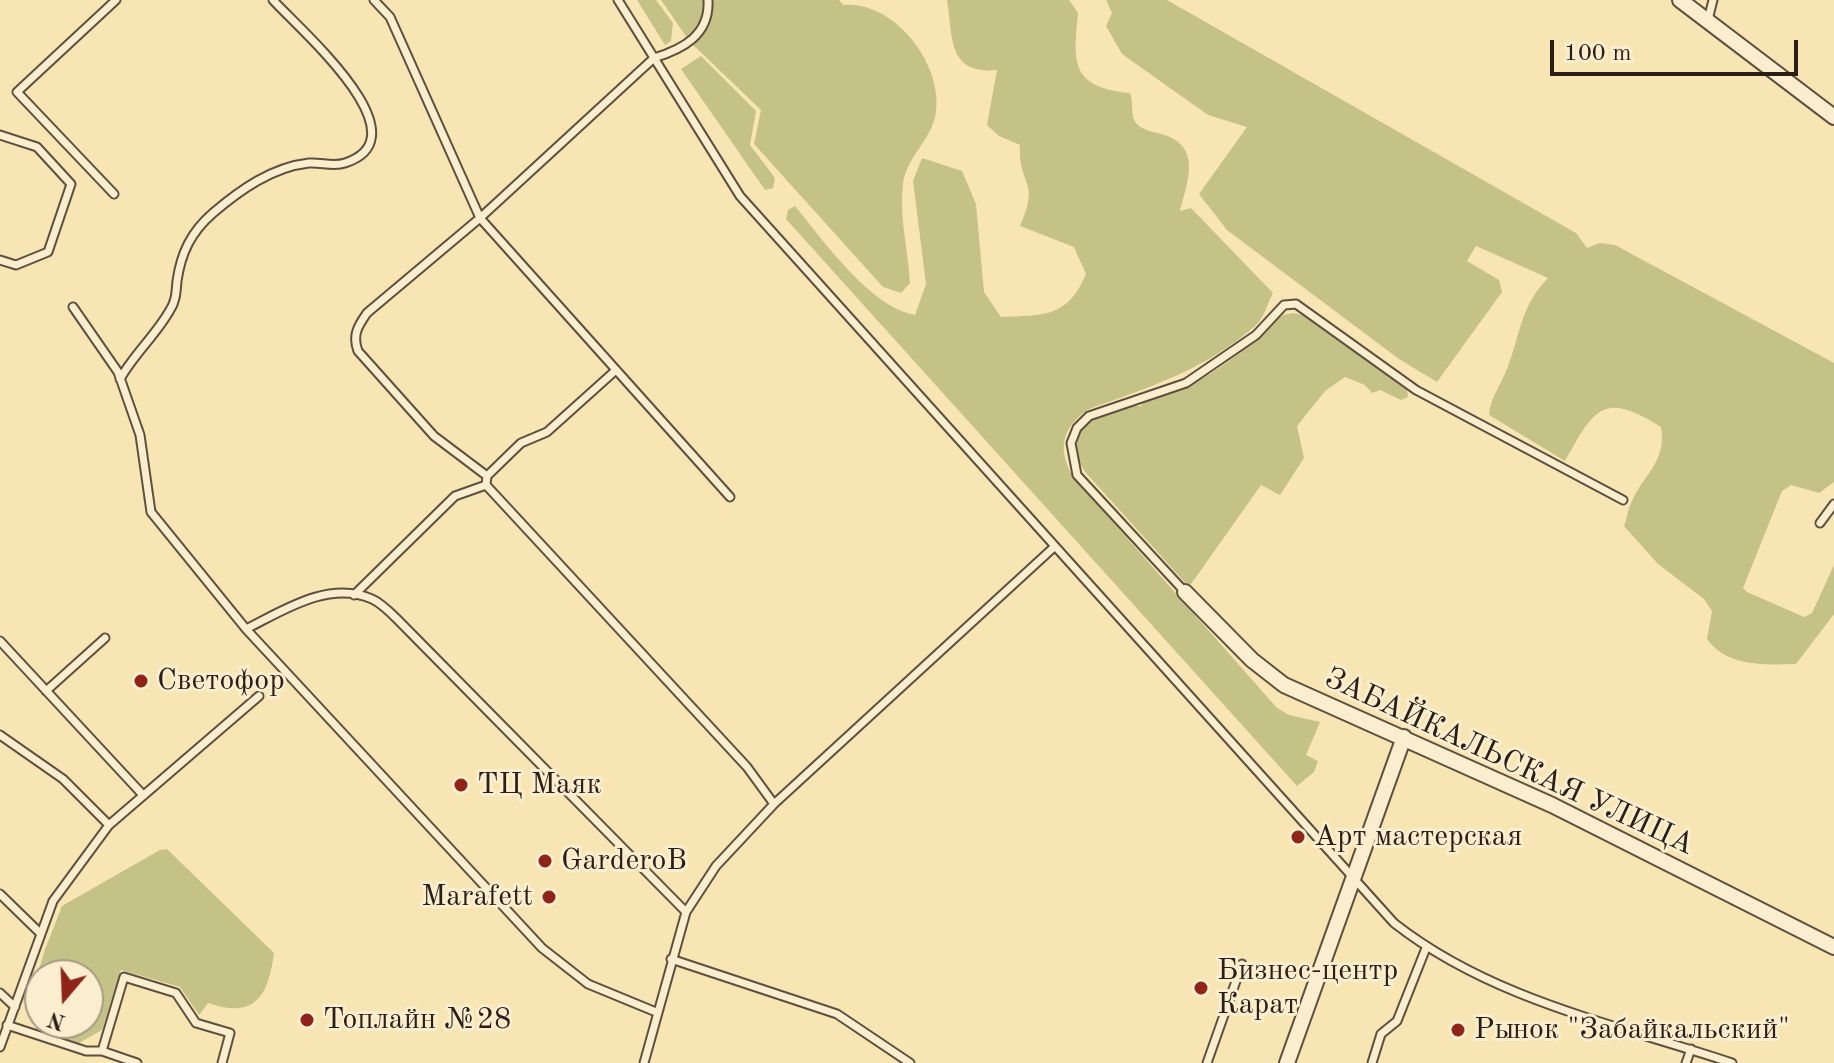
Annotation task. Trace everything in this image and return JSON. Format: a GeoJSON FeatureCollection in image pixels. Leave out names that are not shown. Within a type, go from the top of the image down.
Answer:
{"type":"FeatureCollection","features":[{"type":"Feature","properties":{"kind":"street"},"geometry":{"type":"LineString","coordinates":[[1680,0],[1834,117]]}},
{"type":"Feature","properties":{"kind":"street","name":"ЗАБАЙКАЛЬСКАЯ УЛИЦА"},"geometry":{"type":"LineString","coordinates":[[1185,592],[1252,660],[1284,685],[1552,805],[1834,947]]}},
{"type":"Feature","properties":{"kind":"street"},"geometry":{"type":"LineString","coordinates":[[1287,1063],[1404,737]]}},
{"type":"Feature","properties":{"kind":"lane"},"geometry":{"type":"LineString","coordinates":[[114,194],[17,92],[116,0]]}},
{"type":"Feature","properties":{"kind":"lane"},"geometry":{"type":"LineString","coordinates":[[120,379],[131,360],[169,313],[176,300],[182,256],[191,234],[213,212],[269,173],[309,163],[341,164],[361,157],[371,142],[373,119],[360,96],[273,0]]}},
{"type":"Feature","properties":{"kind":"lane"},"geometry":{"type":"LineString","coordinates":[[374,0],[390,17],[480,218],[730,497]]}},
{"type":"Feature","properties":{"kind":"lane"},"geometry":{"type":"LineString","coordinates":[[618,0],[740,196],[1053,548],[1394,923],[1426,948],[1509,992],[1732,1063]]}},
{"type":"Feature","properties":{"kind":"lane"},"geometry":{"type":"LineString","coordinates":[[708,0],[701,31],[687,46],[654,58],[480,218],[367,313],[356,329],[354,341],[358,351],[434,436],[487,481],[747,767],[774,804]]}},
{"type":"Feature","properties":{"kind":"lane"},"geometry":{"type":"LineString","coordinates":[[1708,22],[1713,0]]}},
{"type":"Feature","properties":{"kind":"lane"},"geometry":{"type":"LineString","coordinates":[[0,135],[37,147],[71,184],[48,252],[16,265],[0,261]]}},
{"type":"Feature","properties":{"kind":"lane"},"geometry":{"type":"LineString","coordinates":[[1185,592],[1077,475],[1071,443],[1077,428],[1089,416],[1186,383],[1256,335],[1284,305],[1296,304],[1416,390],[1623,500]]}},
{"type":"Feature","properties":{"kind":"lane"},"geometry":{"type":"LineString","coordinates":[[73,307],[120,379],[140,435],[151,512],[246,629],[542,948],[588,984],[656,1012]]}},
{"type":"Feature","properties":{"kind":"lane"},"geometry":{"type":"LineString","coordinates":[[354,595],[455,496],[487,481],[521,443],[547,432],[616,370]]}},
{"type":"Feature","properties":{"kind":"lane"},"geometry":{"type":"LineString","coordinates":[[1820,523],[1834,504]]}},
{"type":"Feature","properties":{"kind":"lane"},"geometry":{"type":"LineString","coordinates":[[644,1063],[686,912],[716,866],[774,804],[1053,548]]}},
{"type":"Feature","properties":{"kind":"lane"},"geometry":{"type":"LineString","coordinates":[[246,629],[310,598],[354,595],[373,599],[397,619],[686,912]]}},
{"type":"Feature","properties":{"kind":"lane"},"geometry":{"type":"LineString","coordinates":[[46,691],[105,638]]}},
{"type":"Feature","properties":{"kind":"lane"},"geometry":{"type":"LineString","coordinates":[[0,641],[143,795]]}},
{"type":"Feature","properties":{"kind":"lane"},"geometry":{"type":"LineString","coordinates":[[0,1047],[39,932],[53,901],[109,825],[259,696]]}},
{"type":"Feature","properties":{"kind":"lane"},"geometry":{"type":"LineString","coordinates":[[0,735],[63,779],[109,825]]}},
{"type":"Feature","properties":{"kind":"lane"},"geometry":{"type":"LineString","coordinates":[[0,894],[39,932]]}},
{"type":"Feature","properties":{"kind":"lane"},"geometry":{"type":"LineString","coordinates":[[1372,1063],[1381,1034],[1397,1021],[1426,948]]}},
{"type":"Feature","properties":{"kind":"lane"},"geometry":{"type":"LineString","coordinates":[[671,959],[837,1014],[910,1063]]}},
{"type":"Feature","properties":{"kind":"lane"},"geometry":{"type":"LineString","coordinates":[[1207,1063],[1242,964]]}},
{"type":"Feature","properties":{"kind":"lane"},"geometry":{"type":"LineString","coordinates":[[102,1051],[124,977],[176,993],[196,1023],[230,1033],[222,1063]]}},
{"type":"Feature","properties":{"kind":"lane"},"geometry":{"type":"LineString","coordinates":[[0,993],[15,1007]]}},
{"type":"Feature","properties":{"kind":"lane"},"geometry":{"type":"LineString","coordinates":[[7,1025],[86,1051],[102,1051],[137,1063]]}},
{"type":"Feature","properties":{"kind":"lane"},"geometry":{"type":"LineString","coordinates":[[1686,1063],[1691,1049]]}},
{"type":"Feature","properties":{"kind":"shaded area"},"geometry":{"type":"Polygon","coordinates":[[[637,0],[656,0],[673,23],[671,41],[665,45],[637,0]]]}},
{"type":"Feature","properties":{"kind":"shaded area"},"geometry":{"type":"Polygon","coordinates":[[[661,0],[839,0],[843,5],[862,6],[880,13],[897,24],[911,39],[932,74],[936,112],[930,131],[909,165],[903,184],[903,221],[910,283],[901,293],[883,287],[754,144],[761,110],[690,42],[661,0]]]}},
{"type":"Feature","properties":{"kind":"shaded area"},"geometry":{"type":"Polygon","coordinates":[[[947,0],[1069,0],[1078,13],[1076,46],[1080,70],[1096,85],[1130,93],[1133,117],[1139,126],[1165,135],[1184,148],[1189,167],[1180,211],[1191,208],[1273,293],[1259,322],[1217,354],[1176,376],[1087,410],[1067,433],[1064,450],[1074,478],[1277,708],[1289,715],[1320,722],[1306,755],[1318,761],[1314,772],[1297,786],[786,219],[788,210],[795,206],[865,286],[898,309],[915,315],[926,284],[913,181],[922,158],[962,171],[976,204],[984,292],[1001,317],[1042,314],[1071,299],[1086,274],[1074,247],[1020,226],[1029,191],[1020,159],[1020,145],[999,136],[987,125],[997,70],[981,70],[961,60],[952,39],[947,0]]]}},
{"type":"Feature","properties":{"kind":"shaded area"},"geometry":{"type":"Polygon","coordinates":[[[1106,0],[1167,0],[1576,233],[1587,248],[1600,243],[1615,245],[1834,363],[1834,482],[1819,493],[1791,485],[1782,491],[1743,588],[1804,617],[1812,613],[1834,565],[1834,614],[1796,664],[1747,662],[1725,655],[1715,648],[1707,639],[1712,611],[1704,599],[1658,564],[1624,526],[1637,491],[1658,458],[1661,427],[1626,410],[1603,410],[1585,428],[1565,461],[1489,415],[1526,310],[1548,278],[1476,246],[1467,261],[1499,280],[1502,292],[1437,382],[1399,359],[1227,230],[1199,194],[1247,127],[1208,115],[1122,54],[1106,26],[1112,13],[1106,0]]]}},
{"type":"Feature","properties":{"kind":"shaded area"},"geometry":{"type":"Polygon","coordinates":[[[701,56],[756,111],[750,145],[775,178],[773,188],[765,190],[681,69],[701,56]]]}},
{"type":"Feature","properties":{"kind":"shaded area"},"geometry":{"type":"Polygon","coordinates":[[[1283,315],[1303,315],[1407,390],[1408,397],[1401,400],[1380,390],[1372,393],[1365,385],[1345,377],[1325,391],[1297,426],[1304,458],[1280,495],[1261,485],[1189,587],[1086,473],[1078,458],[1080,433],[1098,415],[1141,406],[1150,398],[1180,389],[1212,373],[1283,315]]]}},
{"type":"Feature","properties":{"kind":"shaded area"},"geometry":{"type":"Polygon","coordinates":[[[167,849],[274,953],[268,982],[263,992],[248,1006],[237,1008],[208,1003],[199,1015],[180,987],[121,970],[104,1024],[104,959],[42,959],[62,906],[160,850],[167,849]]]}},
{"type":"Feature","properties":{"kind":"place","name":"Светофор"},"geometry":{"type":"Point","coordinates":[141,681]}},
{"type":"Feature","properties":{"kind":"place","name":"ТЦ Маяк"},"geometry":{"type":"Point","coordinates":[461,785]}},
{"type":"Feature","properties":{"kind":"place","name":"Арт мастерская"},"geometry":{"type":"Point","coordinates":[1298,837]}},
{"type":"Feature","properties":{"kind":"place","name":"GarderoB"},"geometry":{"type":"Point","coordinates":[545,861]}},
{"type":"Feature","properties":{"kind":"place","name":"Marafett"},"geometry":{"type":"Point","coordinates":[549,897]}},
{"type":"Feature","properties":{"kind":"place","name":"Бизнес-центр Карат"},"geometry":{"type":"Point","coordinates":[1201,988]}},
{"type":"Feature","properties":{"kind":"place","name":"Топлайн №28"},"geometry":{"type":"Point","coordinates":[307,1020]}},
{"type":"Feature","properties":{"kind":"place","name":"Рынок \"Забайкальский\""},"geometry":{"type":"Point","coordinates":[1458,1030]}}]}
